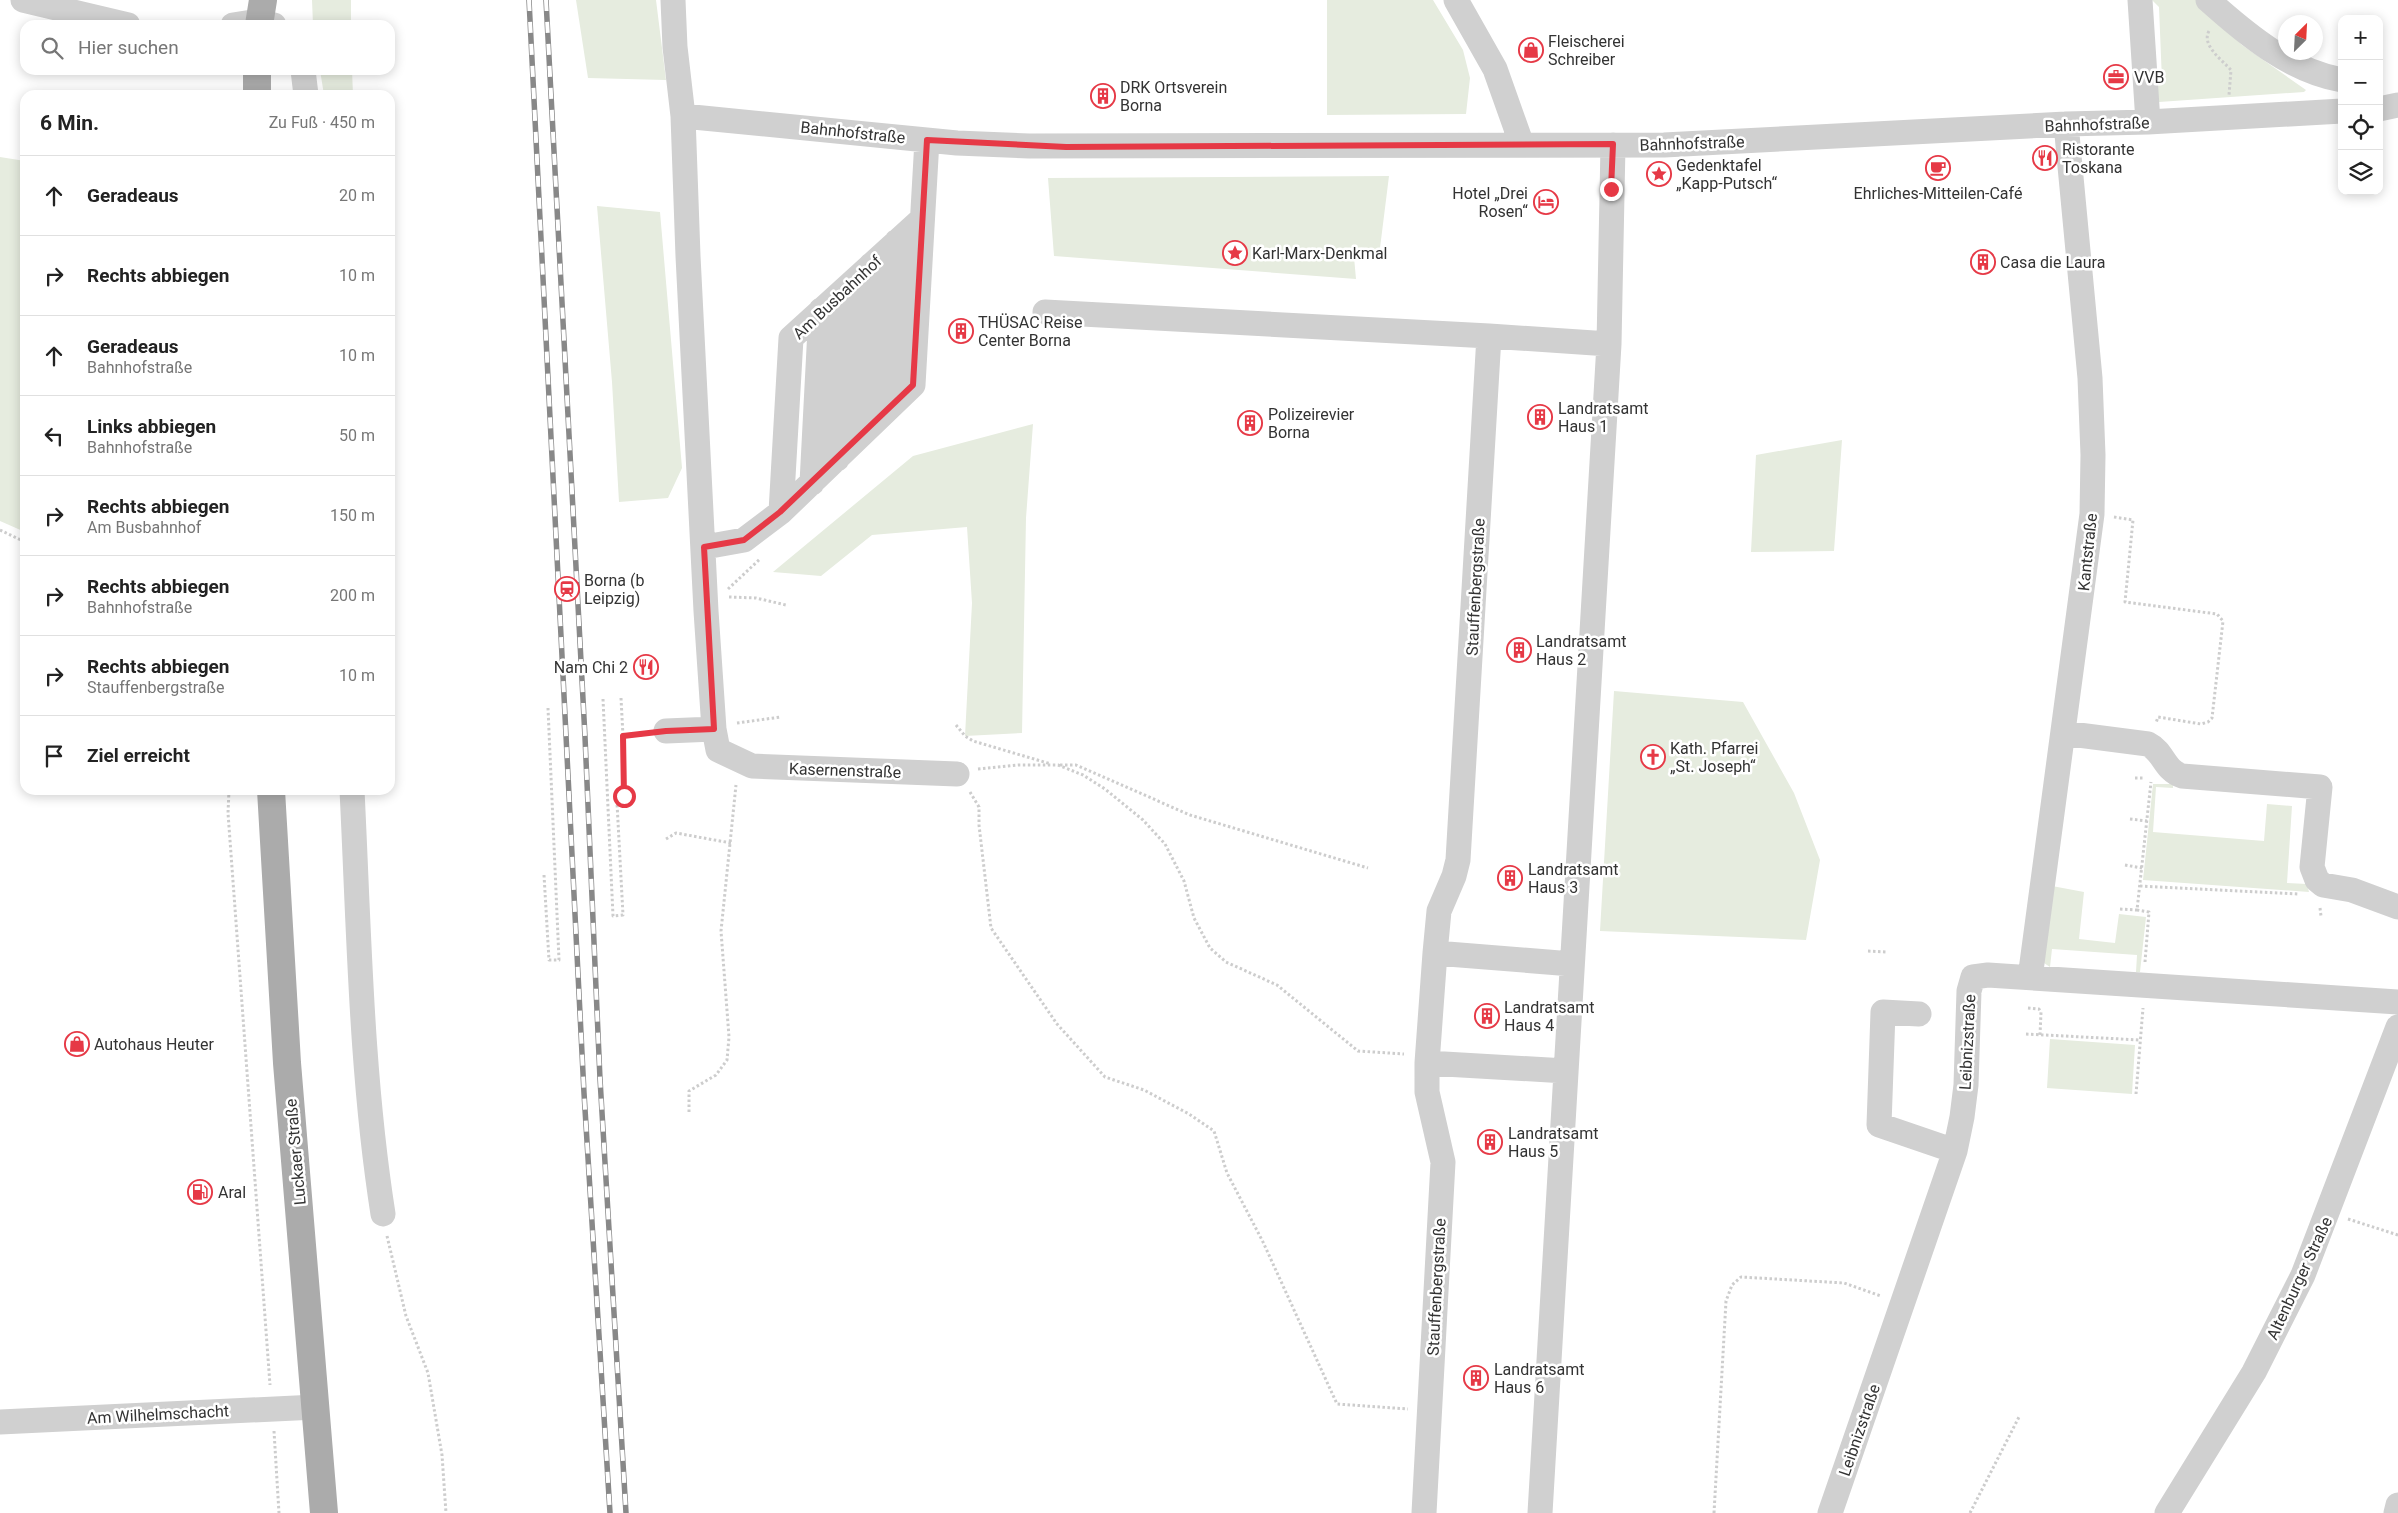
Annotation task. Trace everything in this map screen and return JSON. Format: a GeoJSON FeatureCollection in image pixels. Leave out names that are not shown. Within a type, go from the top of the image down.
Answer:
{"type":"FeatureCollection","features":[{"type":"Feature","properties":{"kind":"main road"},"geometry":{"type":"LineString","coordinates":[[257,75],[257,90]]}},
{"type":"Feature","properties":{"kind":"main road","name":"Luckaer Straße"},"geometry":{"type":"LineString","coordinates":[[272,795],[285,1026],[324,1513]]}},
{"type":"Feature","properties":{"kind":"street"},"geometry":{"type":"LineString","coordinates":[[23,0],[107,20]]}},
{"type":"Feature","properties":{"kind":"street"},"geometry":{"type":"LineString","coordinates":[[673,0],[675,47],[684,116],[688,256],[704,547],[713,604],[722,726],[718,750],[734,760]]}},
{"type":"Feature","properties":{"kind":"street"},"geometry":{"type":"LineString","coordinates":[[1456,0],[1495,69],[1522,145]]}},
{"type":"Feature","properties":{"kind":"street"},"geometry":{"type":"LineString","coordinates":[[2140,0],[2148,122]]}},
{"type":"Feature","properties":{"kind":"street"},"geometry":{"type":"LineString","coordinates":[[2214,6],[2251,37],[2304,69],[2322,76],[2338,79]]}},
{"type":"Feature","properties":{"kind":"street"},"geometry":{"type":"LineString","coordinates":[[304,75],[305,90]]}},
{"type":"Feature","properties":{"kind":"street"},"geometry":{"type":"LineString","coordinates":[[2383,108],[2398,105]]}},
{"type":"Feature","properties":{"kind":"street","name":"Bahnhofstraße"},"geometry":{"type":"LineString","coordinates":[[684,116],[927,140],[1048,147],[1664,145],[2338,111]]}},
{"type":"Feature","properties":{"kind":"street","name":"Kantstraße"},"geometry":{"type":"LineString","coordinates":[[2030,978],[2043,866],[2092,514],[2093,455],[2090,378],[2066,124]]}},
{"type":"Feature","properties":{"kind":"street"},"geometry":{"type":"LineString","coordinates":[[704,547],[744,540],[780,512],[812,483],[913,385],[927,140]]}},
{"type":"Feature","properties":{"kind":"street"},"geometry":{"type":"LineString","coordinates":[[1540,1513],[1609,344],[1613,144]]}},
{"type":"Feature","properties":{"kind":"street","name":"Am Busbahnhof"},"geometry":{"type":"LineString","coordinates":[[780,512],[791,338],[922,219]]}},
{"type":"Feature","properties":{"kind":"street"},"geometry":{"type":"LineString","coordinates":[[888,409],[897,241]]}},
{"type":"Feature","properties":{"kind":"street"},"geometry":{"type":"LineString","coordinates":[[862,434],[871,265]]}},
{"type":"Feature","properties":{"kind":"street"},"geometry":{"type":"LineString","coordinates":[[837,459],[846,288]]}},
{"type":"Feature","properties":{"kind":"street"},"geometry":{"type":"LineString","coordinates":[[812,483],[821,310]]}},
{"type":"Feature","properties":{"kind":"street"},"geometry":{"type":"LineString","coordinates":[[1045,312],[1609,344]]}},
{"type":"Feature","properties":{"kind":"street","name":"Stauffenbergstraße"},"geometry":{"type":"LineString","coordinates":[[1424,1513],[1443,1162],[1427,1092],[1427,1059],[1439,911],[1454,876],[1459,845],[1489,336]]}},
{"type":"Feature","properties":{"kind":"street"},"geometry":{"type":"LineString","coordinates":[[666,731],[722,726]]}},
{"type":"Feature","properties":{"kind":"street"},"geometry":{"type":"LineString","coordinates":[[2063,733],[2148,744],[2156,748],[2167,768],[2182,776],[2320,788],[2312,867],[2317,880],[2323,885],[2352,890],[2398,907]]}},
{"type":"Feature","properties":{"kind":"street","name":"Kasernenstraße"},"geometry":{"type":"LineString","coordinates":[[734,760],[752,766],[957,774]]}},
{"type":"Feature","properties":{"kind":"street"},"geometry":{"type":"LineString","coordinates":[[352,795],[366,1066],[372,1141],[383,1214]]}},
{"type":"Feature","properties":{"kind":"street"},"geometry":{"type":"LineString","coordinates":[[1435,953],[1572,964]]}},
{"type":"Feature","properties":{"kind":"street","name":"Leibnizstraße"},"geometry":{"type":"LineString","coordinates":[[1830,1513],[1955,1151],[1962,1117],[1969,991],[1973,976],[1988,975],[2398,1002]]}},
{"type":"Feature","properties":{"kind":"street"},"geometry":{"type":"LineString","coordinates":[[1919,1014],[1883,1012],[1879,1125],[1955,1151]]}},
{"type":"Feature","properties":{"kind":"street","name":"Altenburger Straße"},"geometry":{"type":"LineString","coordinates":[[2167,1513],[2254,1372],[2303,1275],[2398,1027]]}},
{"type":"Feature","properties":{"kind":"street"},"geometry":{"type":"LineString","coordinates":[[1427,1059],[1566,1071]]}},
{"type":"Feature","properties":{"kind":"street","name":"Am Wilhelmschacht"},"geometry":{"type":"LineString","coordinates":[[0,1422],[316,1407]]}},
{"type":"Feature","properties":{"kind":"street"},"geometry":{"type":"LineString","coordinates":[[2396,1513],[2398,1505]]}},
{"type":"Feature","properties":{"kind":"path"},"geometry":{"type":"LineString","coordinates":[[2214,6],[2206,35],[2208,44],[2231,70],[2228,89],[2230,118]]}},
{"type":"Feature","properties":{"kind":"path"},"geometry":{"type":"LineString","coordinates":[[2092,514],[2133,520],[2124,602],[2217,614],[2223,621],[2212,718],[2208,722],[2201,724],[2158,717],[2148,744],[2145,778]]}},
{"type":"Feature","properties":{"kind":"path"},"geometry":{"type":"LineString","coordinates":[[0,530],[20,540]]}},
{"type":"Feature","properties":{"kind":"path"},"geometry":{"type":"LineString","coordinates":[[713,604],[762,557]]}},
{"type":"Feature","properties":{"kind":"path"},"geometry":{"type":"LineString","coordinates":[[713,604],[756,598],[786,605]]}},
{"type":"Feature","properties":{"kind":"path"},"geometry":{"type":"LineString","coordinates":[[602,699],[613,916],[623,916],[617,803],[624,796],[621,698]]}},
{"type":"Feature","properties":{"kind":"path"},"geometry":{"type":"LineString","coordinates":[[544,874],[548,960],[559,960],[548,708]]}},
{"type":"Feature","properties":{"kind":"path"},"geometry":{"type":"LineString","coordinates":[[722,726],[781,717]]}},
{"type":"Feature","properties":{"kind":"path"},"geometry":{"type":"LineString","coordinates":[[956,725],[965,736],[973,741],[1058,765],[1083,775],[1105,789],[1143,820],[1165,844],[1184,881],[1194,918],[1210,948],[1226,962],[1278,986],[1358,1051],[1427,1059]]}},
{"type":"Feature","properties":{"kind":"path"},"geometry":{"type":"LineString","coordinates":[[623,736],[666,731]]}},
{"type":"Feature","properties":{"kind":"path"},"geometry":{"type":"LineString","coordinates":[[689,1112],[689,1091],[716,1075],[727,1060],[729,1037],[721,931],[737,790],[734,760]]}},
{"type":"Feature","properties":{"kind":"path"},"geometry":{"type":"LineString","coordinates":[[1368,868],[1190,814],[1076,765],[1019,765],[967,771],[957,774],[979,807],[979,825],[992,928],[1057,1024],[1105,1077],[1144,1090],[1190,1114],[1214,1131],[1227,1173],[1262,1242],[1336,1404],[1430,1410]]}},
{"type":"Feature","properties":{"kind":"path"},"geometry":{"type":"LineString","coordinates":[[2135,778],[2152,779],[2137,910]]}},
{"type":"Feature","properties":{"kind":"path"},"geometry":{"type":"LineString","coordinates":[[229,795],[228,813],[273,1408],[279,1513]]}},
{"type":"Feature","properties":{"kind":"path"},"geometry":{"type":"LineString","coordinates":[[2130,819],[2147,821]]}},
{"type":"Feature","properties":{"kind":"path"},"geometry":{"type":"LineString","coordinates":[[666,839],[676,833],[731,843]]}},
{"type":"Feature","properties":{"kind":"path"},"geometry":{"type":"LineString","coordinates":[[2125,866],[2142,868]]}},
{"type":"Feature","properties":{"kind":"path"},"geometry":{"type":"LineString","coordinates":[[2140,886],[2318,895],[2323,885]]}},
{"type":"Feature","properties":{"kind":"path"},"geometry":{"type":"LineString","coordinates":[[2120,909],[2149,912],[2136,1094]]}},
{"type":"Feature","properties":{"kind":"path"},"geometry":{"type":"LineString","coordinates":[[1868,951],[1886,952]]}},
{"type":"Feature","properties":{"kind":"path"},"geometry":{"type":"LineString","coordinates":[[2028,1008],[2038,1009],[2041,1012],[2040,1035]]}},
{"type":"Feature","properties":{"kind":"path"},"geometry":{"type":"LineString","coordinates":[[2026,1034],[2140,1040]]}},
{"type":"Feature","properties":{"kind":"path"},"geometry":{"type":"LineString","coordinates":[[2328,1213],[2398,1234]]}},
{"type":"Feature","properties":{"kind":"path"},"geometry":{"type":"LineString","coordinates":[[383,1214],[406,1316],[428,1373],[442,1454],[446,1513]]}},
{"type":"Feature","properties":{"kind":"path"},"geometry":{"type":"LineString","coordinates":[[1714,1513],[1726,1301],[1732,1285],[1741,1277],[1844,1283],[1903,1303]]}},
{"type":"Feature","properties":{"kind":"path"},"geometry":{"type":"LineString","coordinates":[[1970,1513],[2020,1416]]}},
{"type":"Feature","properties":{"kind":"shaded area"},"geometry":{"type":"Polygon","coordinates":[[[312,0],[351,0],[351,20],[313,20],[312,0]]]}},
{"type":"Feature","properties":{"kind":"shaded area"},"geometry":{"type":"Polygon","coordinates":[[[576,0],[656,0],[666,80],[588,78],[576,0]]]}},
{"type":"Feature","properties":{"kind":"shaded area"},"geometry":{"type":"Polygon","coordinates":[[[1327,0],[1433,0],[1463,50],[1470,78],[1466,114],[1327,115],[1327,0]]]}},
{"type":"Feature","properties":{"kind":"shaded area"},"geometry":{"type":"Polygon","coordinates":[[[2152,0],[2196,0],[2242,45],[2306,90],[2304,92],[2159,102],[2154,89],[2162,81],[2159,7],[2152,0]]]}},
{"type":"Feature","properties":{"kind":"shaded area"},"geometry":{"type":"Polygon","coordinates":[[[321,75],[352,75],[353,90],[323,90],[321,75]]]}},
{"type":"Feature","properties":{"kind":"shaded area"},"geometry":{"type":"Polygon","coordinates":[[[0,157],[20,160],[20,530],[0,521],[0,157]]]}},
{"type":"Feature","properties":{"kind":"shaded area"},"geometry":{"type":"Polygon","coordinates":[[[1389,176],[1379,256],[1354,257],[1356,279],[1054,256],[1048,178],[1389,176]]]}},
{"type":"Feature","properties":{"kind":"shaded area"},"geometry":{"type":"Polygon","coordinates":[[[597,206],[660,212],[682,468],[668,498],[619,502],[612,382],[597,206]]]}},
{"type":"Feature","properties":{"kind":"shaded area"},"geometry":{"type":"Polygon","coordinates":[[[1033,424],[1026,518],[1022,733],[965,736],[972,603],[967,527],[872,535],[821,576],[773,572],[913,456],[1033,424]]]}},
{"type":"Feature","properties":{"kind":"shaded area"},"geometry":{"type":"Polygon","coordinates":[[[1842,440],[1834,551],[1751,552],[1756,455],[1842,440]]]}},
{"type":"Feature","properties":{"kind":"shaded area"},"geometry":{"type":"Polygon","coordinates":[[[1614,691],[1743,702],[1794,793],[1820,860],[1806,940],[1600,931],[1614,691]]]}},
{"type":"Feature","properties":{"kind":"shaded area"},"geometry":{"type":"Polygon","coordinates":[[[2153,784],[2173,784],[2173,788],[2156,787],[2153,832],[2264,841],[2267,804],[2292,806],[2287,883],[2307,884],[2309,892],[2143,880],[2153,784]]]}},
{"type":"Feature","properties":{"kind":"shaded area"},"geometry":{"type":"Polygon","coordinates":[[[2052,886],[2084,892],[2079,939],[2115,943],[2119,914],[2146,917],[2140,972],[2136,972],[2137,955],[2052,949],[2050,967],[2044,963],[2052,886]]]}},
{"type":"Feature","properties":{"kind":"shaded area"},"geometry":{"type":"Polygon","coordinates":[[[2050,1039],[2135,1045],[2132,1094],[2047,1088],[2050,1039]]]}},
{"type":"Feature","properties":{"kind":"railway"},"geometry":{"type":"LineString","coordinates":[[529,0],[584,1093],[610,1513]]}},
{"type":"Feature","properties":{"kind":"railway"},"geometry":{"type":"LineString","coordinates":[[546,0],[585,737],[600,1079],[626,1513]]}},
{"type":"Feature","properties":{"kind":"place","name":"Fleischerei Schreiber"},"geometry":{"type":"Point","coordinates":[1531,50]}},
{"type":"Feature","properties":{"kind":"place","name":"VVB"},"geometry":{"type":"Point","coordinates":[2116,77]}},
{"type":"Feature","properties":{"kind":"place","name":"DRK Ortsverein Borna"},"geometry":{"type":"Point","coordinates":[1103,96]}},
{"type":"Feature","properties":{"kind":"place","name":"Ristorante Toskana"},"geometry":{"type":"Point","coordinates":[2045,158]}},
{"type":"Feature","properties":{"kind":"place","name":"Ehrliches-Mitteilen-Café"},"geometry":{"type":"Point","coordinates":[1938,168]}},
{"type":"Feature","properties":{"kind":"place","name":"Gedenktafel „Kapp-Putsch“"},"geometry":{"type":"Point","coordinates":[1659,174]}},
{"type":"Feature","properties":{"kind":"place","name":"Hotel „Drei Rosen“"},"geometry":{"type":"Point","coordinates":[1546,202]}},
{"type":"Feature","properties":{"kind":"place","name":"Karl-Marx-Denkmal"},"geometry":{"type":"Point","coordinates":[1235,253]}},
{"type":"Feature","properties":{"kind":"place","name":"Casa die Laura"},"geometry":{"type":"Point","coordinates":[1983,262]}},
{"type":"Feature","properties":{"kind":"place","name":"THÜSAC Reise Center Borna"},"geometry":{"type":"Point","coordinates":[961,331]}},
{"type":"Feature","properties":{"kind":"place","name":"Landratsamt Haus 1"},"geometry":{"type":"Point","coordinates":[1540,417]}},
{"type":"Feature","properties":{"kind":"place","name":"Polizeirevier Borna"},"geometry":{"type":"Point","coordinates":[1250,423]}},
{"type":"Feature","properties":{"kind":"place","name":"Borna (b Leipzig)"},"geometry":{"type":"Point","coordinates":[567,589]}},
{"type":"Feature","properties":{"kind":"place","name":"Landratsamt Haus 2"},"geometry":{"type":"Point","coordinates":[1519,650]}},
{"type":"Feature","properties":{"kind":"place","name":"Nam Chi 2"},"geometry":{"type":"Point","coordinates":[646,667]}},
{"type":"Feature","properties":{"kind":"place","name":"Kath. Pfarrei „St. Joseph“"},"geometry":{"type":"Point","coordinates":[1653,757]}},
{"type":"Feature","properties":{"kind":"place","name":"Landratsamt Haus 3"},"geometry":{"type":"Point","coordinates":[1510,878]}},
{"type":"Feature","properties":{"kind":"place","name":"Landratsamt Haus 4"},"geometry":{"type":"Point","coordinates":[1487,1016]}},
{"type":"Feature","properties":{"kind":"place","name":"Autohaus Heuter"},"geometry":{"type":"Point","coordinates":[77,1044]}},
{"type":"Feature","properties":{"kind":"place","name":"Landratsamt Haus 5"},"geometry":{"type":"Point","coordinates":[1490,1142]}},
{"type":"Feature","properties":{"kind":"place","name":"Aral"},"geometry":{"type":"Point","coordinates":[200,1192]}},
{"type":"Feature","properties":{"kind":"place","name":"Landratsamt Haus 6"},"geometry":{"type":"Point","coordinates":[1476,1378]}},
{"type":"Feature","properties":{"kind":"route"},"geometry":{"type":"LineString","coordinates":[[624,796],[623,736],[666,731],[714,729],[706,611],[704,547],[744,540],[780,512],[913,385],[927,140],[1066,147],[1613,144],[1611,189]]}}]}
